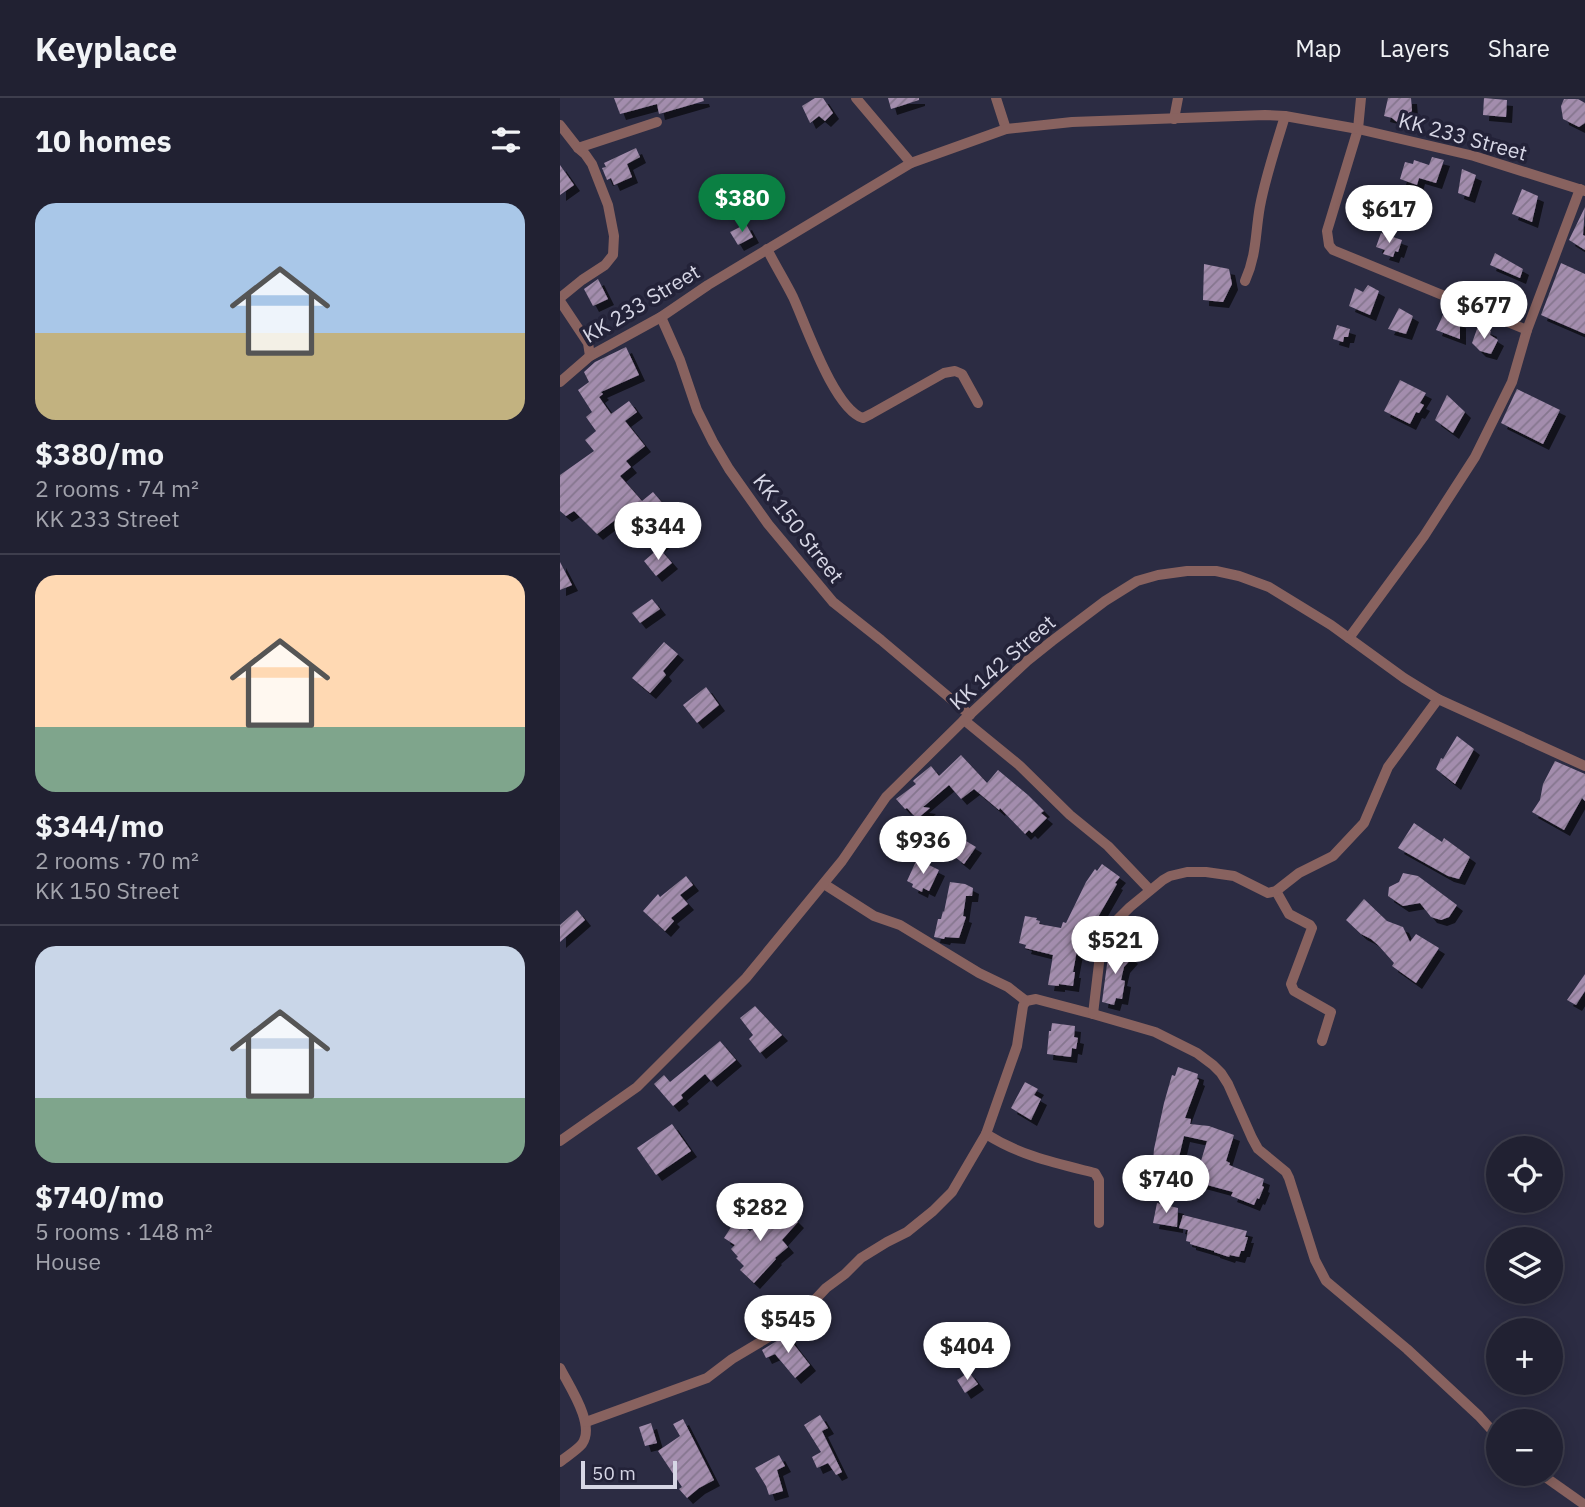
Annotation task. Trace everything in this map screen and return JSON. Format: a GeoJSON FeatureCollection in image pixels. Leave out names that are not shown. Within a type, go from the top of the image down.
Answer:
{"type":"FeatureCollection","features":[{"type":"Feature","properties":{"kind":"street"},"geometry":{"type":"LineString","coordinates":[[856,98],[911,163]]}},
{"type":"Feature","properties":{"kind":"street"},"geometry":{"type":"LineString","coordinates":[[996,98],[1006,129]]}},
{"type":"Feature","properties":{"kind":"street"},"geometry":{"type":"LineString","coordinates":[[1174,119],[1178,98]]}},
{"type":"Feature","properties":{"kind":"street"},"geometry":{"type":"LineString","coordinates":[[1361,98],[1358,129],[1327,231],[1329,246],[1333,250],[1527,330]]}},
{"type":"Feature","properties":{"kind":"street"},"geometry":{"type":"LineString","coordinates":[[1245,281],[1255,252],[1260,208],[1270,162],[1285,116]]}},
{"type":"Feature","properties":{"kind":"street","name":"KK 233 Street"},"geometry":{"type":"LineString","coordinates":[[560,383],[590,356],[661,317],[708,285],[911,163],[1006,129],[1072,122],[1285,116],[1358,129],[1474,156],[1583,190]]}},
{"type":"Feature","properties":{"kind":"street"},"geometry":{"type":"LineString","coordinates":[[578,148],[657,122]]}},
{"type":"Feature","properties":{"kind":"street"},"geometry":{"type":"LineString","coordinates":[[560,125],[592,164],[608,205],[614,236],[614,255],[560,300],[588,343],[590,356]]}},
{"type":"Feature","properties":{"kind":"street"},"geometry":{"type":"LineString","coordinates":[[1349,638],[1424,536],[1475,457],[1512,382],[1527,330],[1583,190]]}},
{"type":"Feature","properties":{"kind":"street"},"geometry":{"type":"LineString","coordinates":[[767,249],[793,298],[827,375],[844,403],[856,416],[863,418],[944,373],[955,371],[962,374],[978,403]]}},
{"type":"Feature","properties":{"kind":"street","name":"KK 150 Street"},"geometry":{"type":"LineString","coordinates":[[661,317],[680,360],[697,410],[729,469],[768,524],[833,602],[881,640],[1019,765],[1070,815],[1108,846],[1150,890]]}},
{"type":"Feature","properties":{"kind":"street","name":"KK 142 Street"},"geometry":{"type":"LineString","coordinates":[[560,1142],[637,1087],[746,978],[842,861],[886,797],[967,718],[1052,641],[1105,601],[1138,581],[1187,570],[1216,571],[1269,587],[1331,625],[1438,699],[1585,765]]}},
{"type":"Feature","properties":{"kind":"street"},"geometry":{"type":"LineString","coordinates":[[1093,1014],[1100,955],[1111,926],[1150,890],[1170,876],[1206,872],[1234,876],[1270,893],[1299,873],[1333,856],[1364,824],[1388,767],[1438,699]]}},
{"type":"Feature","properties":{"kind":"street"},"geometry":{"type":"LineString","coordinates":[[824,884],[874,916],[900,925],[979,973],[1008,987],[1026,1002]]}},
{"type":"Feature","properties":{"kind":"street"},"geometry":{"type":"LineString","coordinates":[[1276,891],[1289,914],[1312,928],[1291,984],[1294,991],[1331,1012],[1322,1041]]}},
{"type":"Feature","properties":{"kind":"street"},"geometry":{"type":"LineString","coordinates":[[586,1422],[707,1378],[732,1359],[782,1329],[861,1258],[907,1232],[933,1211],[952,1192],[986,1134],[1017,1045],[1023,1006],[1036,999],[1155,1032],[1197,1053],[1213,1065],[1228,1084],[1258,1149],[1286,1172],[1315,1260],[1326,1281],[1407,1349],[1486,1424]]}},
{"type":"Feature","properties":{"kind":"street"},"geometry":{"type":"LineString","coordinates":[[986,1134],[1023,1154],[1095,1173],[1099,1180],[1099,1223]]}},
{"type":"Feature","properties":{"kind":"street"},"geometry":{"type":"LineString","coordinates":[[560,1368],[586,1422],[582,1444],[560,1462]]}},
{"type":"Feature","properties":{"kind":"street"},"geometry":{"type":"LineString","coordinates":[[1558,1486],[1585,1505]]}},
{"type":"Feature","properties":{"kind":"building"},"geometry":{"type":"Polygon","coordinates":[[[614,98],[703,98],[704,101],[659,114],[657,104],[620,114],[614,98]]]}},
{"type":"Feature","properties":{"kind":"building"},"geometry":{"type":"Polygon","coordinates":[[[815,98],[823,98],[833,113],[825,121],[819,116],[810,123],[802,106],[815,98]]]}},
{"type":"Feature","properties":{"kind":"building"},"geometry":{"type":"Polygon","coordinates":[[[888,98],[919,98],[919,100],[891,109],[888,98]]]}},
{"type":"Feature","properties":{"kind":"building"},"geometry":{"type":"Polygon","coordinates":[[[1388,98],[1411,98],[1412,110],[1407,121],[1397,122],[1384,116],[1388,98]]]}},
{"type":"Feature","properties":{"kind":"building"},"geometry":{"type":"Polygon","coordinates":[[[1484,98],[1507,100],[1506,117],[1483,115],[1484,98]]]}},
{"type":"Feature","properties":{"kind":"building"},"geometry":{"type":"Polygon","coordinates":[[[1564,99],[1578,99],[1585,103],[1585,123],[1579,127],[1563,119],[1561,106],[1564,99]]]}},
{"type":"Feature","properties":{"kind":"building"},"geometry":{"type":"Polygon","coordinates":[[[636,148],[640,157],[627,164],[632,177],[614,185],[611,178],[607,180],[602,168],[606,167],[604,163],[636,148]]]}},
{"type":"Feature","properties":{"kind":"building"},"geometry":{"type":"Polygon","coordinates":[[[1432,157],[1444,160],[1436,183],[1419,178],[1417,185],[1400,179],[1405,162],[1413,164],[1414,160],[1429,165],[1432,157]]]}},
{"type":"Feature","properties":{"kind":"building"},"geometry":{"type":"Polygon","coordinates":[[[560,165],[574,185],[560,195],[560,165]]]}},
{"type":"Feature","properties":{"kind":"building"},"geometry":{"type":"Polygon","coordinates":[[[1462,169],[1476,175],[1469,197],[1458,193],[1462,169]]]}},
{"type":"Feature","properties":{"kind":"building"},"geometry":{"type":"Polygon","coordinates":[[[1522,189],[1538,196],[1532,222],[1512,214],[1522,189]]]}},
{"type":"Feature","properties":{"kind":"building"},"geometry":{"type":"Polygon","coordinates":[[[1585,207],[1583,235],[1585,250],[1569,240],[1585,207]]]}},
{"type":"Feature","properties":{"kind":"building"},"geometry":{"type":"Polygon","coordinates":[[[746,224],[753,237],[738,245],[730,232],[746,224]]]}},
{"type":"Feature","properties":{"kind":"building"},"geometry":{"type":"Polygon","coordinates":[[[1381,233],[1402,240],[1393,257],[1383,254],[1385,250],[1376,247],[1381,233]]]}},
{"type":"Feature","properties":{"kind":"building"},"geometry":{"type":"Polygon","coordinates":[[[1495,253],[1523,269],[1520,278],[1490,265],[1495,253]]]}},
{"type":"Feature","properties":{"kind":"building"},"geometry":{"type":"Polygon","coordinates":[[[1561,263],[1585,274],[1585,334],[1541,315],[1561,263]]]}},
{"type":"Feature","properties":{"kind":"building"},"geometry":{"type":"Polygon","coordinates":[[[1204,264],[1229,269],[1232,284],[1223,302],[1203,300],[1204,264]]]}},
{"type":"Feature","properties":{"kind":"building"},"geometry":{"type":"Polygon","coordinates":[[[598,279],[608,299],[593,306],[584,289],[598,279]]]}},
{"type":"Feature","properties":{"kind":"building"},"geometry":{"type":"Polygon","coordinates":[[[1368,285],[1379,291],[1370,315],[1349,306],[1355,288],[1363,292],[1368,285]]]}},
{"type":"Feature","properties":{"kind":"building"},"geometry":{"type":"Polygon","coordinates":[[[1399,308],[1413,316],[1406,334],[1388,329],[1399,308]]]}},
{"type":"Feature","properties":{"kind":"building"},"geometry":{"type":"Polygon","coordinates":[[[1443,315],[1460,322],[1460,339],[1436,330],[1443,315]]]}},
{"type":"Feature","properties":{"kind":"building"},"geometry":{"type":"Polygon","coordinates":[[[1337,325],[1350,329],[1343,342],[1333,339],[1337,325]]]}},
{"type":"Feature","properties":{"kind":"building"},"geometry":{"type":"Polygon","coordinates":[[[1482,327],[1491,331],[1490,335],[1498,340],[1491,354],[1480,351],[1472,343],[1477,329],[1482,327]]]}},
{"type":"Feature","properties":{"kind":"building"},"geometry":{"type":"Polygon","coordinates":[[[626,347],[639,375],[601,392],[603,394],[599,397],[611,414],[629,401],[637,412],[625,421],[645,446],[626,461],[631,467],[620,476],[642,501],[653,492],[682,526],[659,546],[628,510],[597,534],[574,511],[566,516],[560,511],[560,475],[594,451],[585,440],[596,431],[586,417],[592,412],[578,390],[589,382],[584,372],[595,362],[626,347]]]}},
{"type":"Feature","properties":{"kind":"building"},"geometry":{"type":"Polygon","coordinates":[[[1400,380],[1426,393],[1420,403],[1424,405],[1419,413],[1416,412],[1410,424],[1384,411],[1400,380]]]}},
{"type":"Feature","properties":{"kind":"building"},"geometry":{"type":"Polygon","coordinates":[[[1517,389],[1560,410],[1543,444],[1501,423],[1517,389]]]}},
{"type":"Feature","properties":{"kind":"building"},"geometry":{"type":"Polygon","coordinates":[[[1447,395],[1465,412],[1453,433],[1435,420],[1447,395]]]}},
{"type":"Feature","properties":{"kind":"building"},"geometry":{"type":"Polygon","coordinates":[[[659,548],[672,563],[656,576],[644,561],[659,548]]]}},
{"type":"Feature","properties":{"kind":"building"},"geometry":{"type":"Polygon","coordinates":[[[560,562],[572,585],[560,590],[560,562]]]}},
{"type":"Feature","properties":{"kind":"building"},"geometry":{"type":"Polygon","coordinates":[[[652,599],[660,609],[640,623],[632,613],[652,599]]]}},
{"type":"Feature","properties":{"kind":"building"},"geometry":{"type":"Polygon","coordinates":[[[664,642],[678,654],[663,671],[666,675],[650,693],[632,678],[664,642]]]}},
{"type":"Feature","properties":{"kind":"building"},"geometry":{"type":"Polygon","coordinates":[[[706,687],[719,705],[697,723],[683,705],[706,687]]]}},
{"type":"Feature","properties":{"kind":"building"},"geometry":{"type":"Polygon","coordinates":[[[1457,736],[1474,749],[1455,784],[1436,769],[1457,736]]]}},
{"type":"Feature","properties":{"kind":"building"},"geometry":{"type":"Polygon","coordinates":[[[961,755],[987,783],[998,770],[1028,795],[1044,811],[1041,813],[1047,818],[1032,833],[1029,830],[1025,834],[1000,808],[999,810],[974,789],[961,799],[949,785],[923,807],[930,808],[917,819],[896,799],[916,784],[913,781],[931,766],[939,776],[961,755]]]}},
{"type":"Feature","properties":{"kind":"building"},"geometry":{"type":"Polygon","coordinates":[[[1555,761],[1585,774],[1585,801],[1582,798],[1564,830],[1532,812],[1540,800],[1543,784],[1555,761]]]}},
{"type":"Feature","properties":{"kind":"building"},"geometry":{"type":"Polygon","coordinates":[[[1414,823],[1442,842],[1444,838],[1470,857],[1459,879],[1448,876],[1398,848],[1414,823]]]}},
{"type":"Feature","properties":{"kind":"building"},"geometry":{"type":"Polygon","coordinates":[[[943,824],[953,833],[938,848],[929,838],[943,824]]]}},
{"type":"Feature","properties":{"kind":"building"},"geometry":{"type":"Polygon","coordinates":[[[966,841],[976,847],[964,864],[955,857],[966,841]]]}},
{"type":"Feature","properties":{"kind":"building"},"geometry":{"type":"Polygon","coordinates":[[[917,859],[939,870],[929,891],[923,888],[922,892],[907,881],[917,859]]]}},
{"type":"Feature","properties":{"kind":"building"},"geometry":{"type":"Polygon","coordinates":[[[1102,864],[1120,877],[1098,917],[1090,922],[1082,947],[1078,945],[1073,986],[1048,985],[1053,955],[1025,948],[1026,945],[1019,943],[1025,916],[1037,918],[1039,924],[1061,928],[1086,882],[1102,864]]]}},
{"type":"Feature","properties":{"kind":"building"},"geometry":{"type":"Polygon","coordinates":[[[1403,873],[1418,876],[1457,905],[1449,917],[1441,920],[1431,917],[1420,903],[1403,906],[1388,896],[1389,887],[1399,882],[1403,873]]]}},
{"type":"Feature","properties":{"kind":"building"},"geometry":{"type":"Polygon","coordinates":[[[686,876],[693,885],[680,895],[688,904],[671,918],[674,921],[665,931],[643,911],[658,894],[660,897],[686,876]]]}},
{"type":"Feature","properties":{"kind":"building"},"geometry":{"type":"Polygon","coordinates":[[[950,882],[973,888],[972,896],[966,896],[963,916],[966,917],[959,938],[944,939],[934,937],[938,919],[941,919],[944,912],[950,882]]]}},
{"type":"Feature","properties":{"kind":"building"},"geometry":{"type":"Polygon","coordinates":[[[1364,899],[1387,921],[1403,927],[1410,942],[1416,934],[1439,948],[1416,983],[1392,966],[1394,963],[1378,945],[1346,920],[1364,899]]]}},
{"type":"Feature","properties":{"kind":"building"},"geometry":{"type":"Polygon","coordinates":[[[577,910],[585,920],[560,942],[560,925],[577,910]]]}},
{"type":"Feature","properties":{"kind":"building"},"geometry":{"type":"Polygon","coordinates":[[[1119,947],[1132,958],[1124,967],[1121,980],[1125,981],[1122,999],[1116,998],[1114,1005],[1102,1002],[1108,957],[1113,949],[1116,951],[1119,947]]]}},
{"type":"Feature","properties":{"kind":"building"},"geometry":{"type":"Polygon","coordinates":[[[1585,974],[1585,991],[1576,1005],[1567,1000],[1585,974]]]}},
{"type":"Feature","properties":{"kind":"building"},"geometry":{"type":"Polygon","coordinates":[[[755,1006],[782,1035],[760,1053],[749,1039],[753,1035],[740,1018],[755,1006]]]}},
{"type":"Feature","properties":{"kind":"building"},"geometry":{"type":"Polygon","coordinates":[[[1052,1023],[1075,1026],[1074,1037],[1078,1038],[1076,1049],[1072,1048],[1071,1057],[1047,1054],[1052,1023]]]}},
{"type":"Feature","properties":{"kind":"building"},"geometry":{"type":"Polygon","coordinates":[[[720,1041],[736,1060],[711,1081],[705,1074],[681,1095],[683,1098],[673,1106],[654,1084],[664,1075],[670,1082],[720,1041]]]}},
{"type":"Feature","properties":{"kind":"building"},"geometry":{"type":"Polygon","coordinates":[[[1178,1067],[1198,1074],[1199,1080],[1185,1118],[1191,1119],[1190,1124],[1209,1126],[1234,1135],[1226,1161],[1229,1165],[1264,1179],[1264,1187],[1254,1205],[1231,1196],[1233,1192],[1196,1182],[1207,1141],[1184,1136],[1179,1157],[1180,1172],[1174,1172],[1174,1178],[1156,1177],[1156,1174],[1152,1173],[1164,1103],[1172,1075],[1175,1076],[1178,1067]]]}},
{"type":"Feature","properties":{"kind":"building"},"geometry":{"type":"Polygon","coordinates":[[[1025,1082],[1038,1089],[1034,1095],[1041,1099],[1031,1120],[1011,1108],[1025,1082]]]}},
{"type":"Feature","properties":{"kind":"building"},"geometry":{"type":"Polygon","coordinates":[[[672,1124],[691,1151],[656,1175],[637,1148],[672,1124]]]}},
{"type":"Feature","properties":{"kind":"building"},"geometry":{"type":"Polygon","coordinates":[[[1157,1203],[1178,1208],[1177,1227],[1153,1223],[1157,1203]]]}},
{"type":"Feature","properties":{"kind":"building"},"geometry":{"type":"Polygon","coordinates":[[[784,1208],[798,1222],[782,1240],[788,1247],[754,1283],[740,1270],[744,1266],[731,1249],[735,1245],[724,1238],[735,1221],[750,1231],[764,1218],[770,1224],[784,1208]]]}},
{"type":"Feature","properties":{"kind":"building"},"geometry":{"type":"Polygon","coordinates":[[[1183,1215],[1247,1231],[1244,1251],[1241,1251],[1239,1257],[1229,1257],[1190,1244],[1186,1241],[1188,1230],[1179,1228],[1183,1215]]]}},
{"type":"Feature","properties":{"kind":"building"},"geometry":{"type":"Polygon","coordinates":[[[788,1334],[810,1365],[795,1378],[775,1354],[766,1358],[762,1350],[788,1334]]]}},
{"type":"Feature","properties":{"kind":"building"},"geometry":{"type":"Polygon","coordinates":[[[969,1372],[978,1384],[965,1393],[957,1380],[969,1372]]]}},
{"type":"Feature","properties":{"kind":"building"},"geometry":{"type":"Polygon","coordinates":[[[820,1415],[828,1428],[822,1431],[842,1472],[836,1475],[828,1463],[817,1468],[812,1457],[821,1452],[804,1425],[820,1415]]]}},
{"type":"Feature","properties":{"kind":"building"},"geometry":{"type":"Polygon","coordinates":[[[683,1419],[714,1480],[687,1498],[658,1451],[680,1436],[673,1424],[683,1419]]]}},
{"type":"Feature","properties":{"kind":"building"},"geometry":{"type":"Polygon","coordinates":[[[651,1423],[657,1443],[645,1446],[639,1427],[651,1423]]]}},
{"type":"Feature","properties":{"kind":"building"},"geometry":{"type":"Polygon","coordinates":[[[779,1455],[785,1466],[777,1470],[783,1491],[769,1495],[755,1468],[779,1455]]]}}]}
